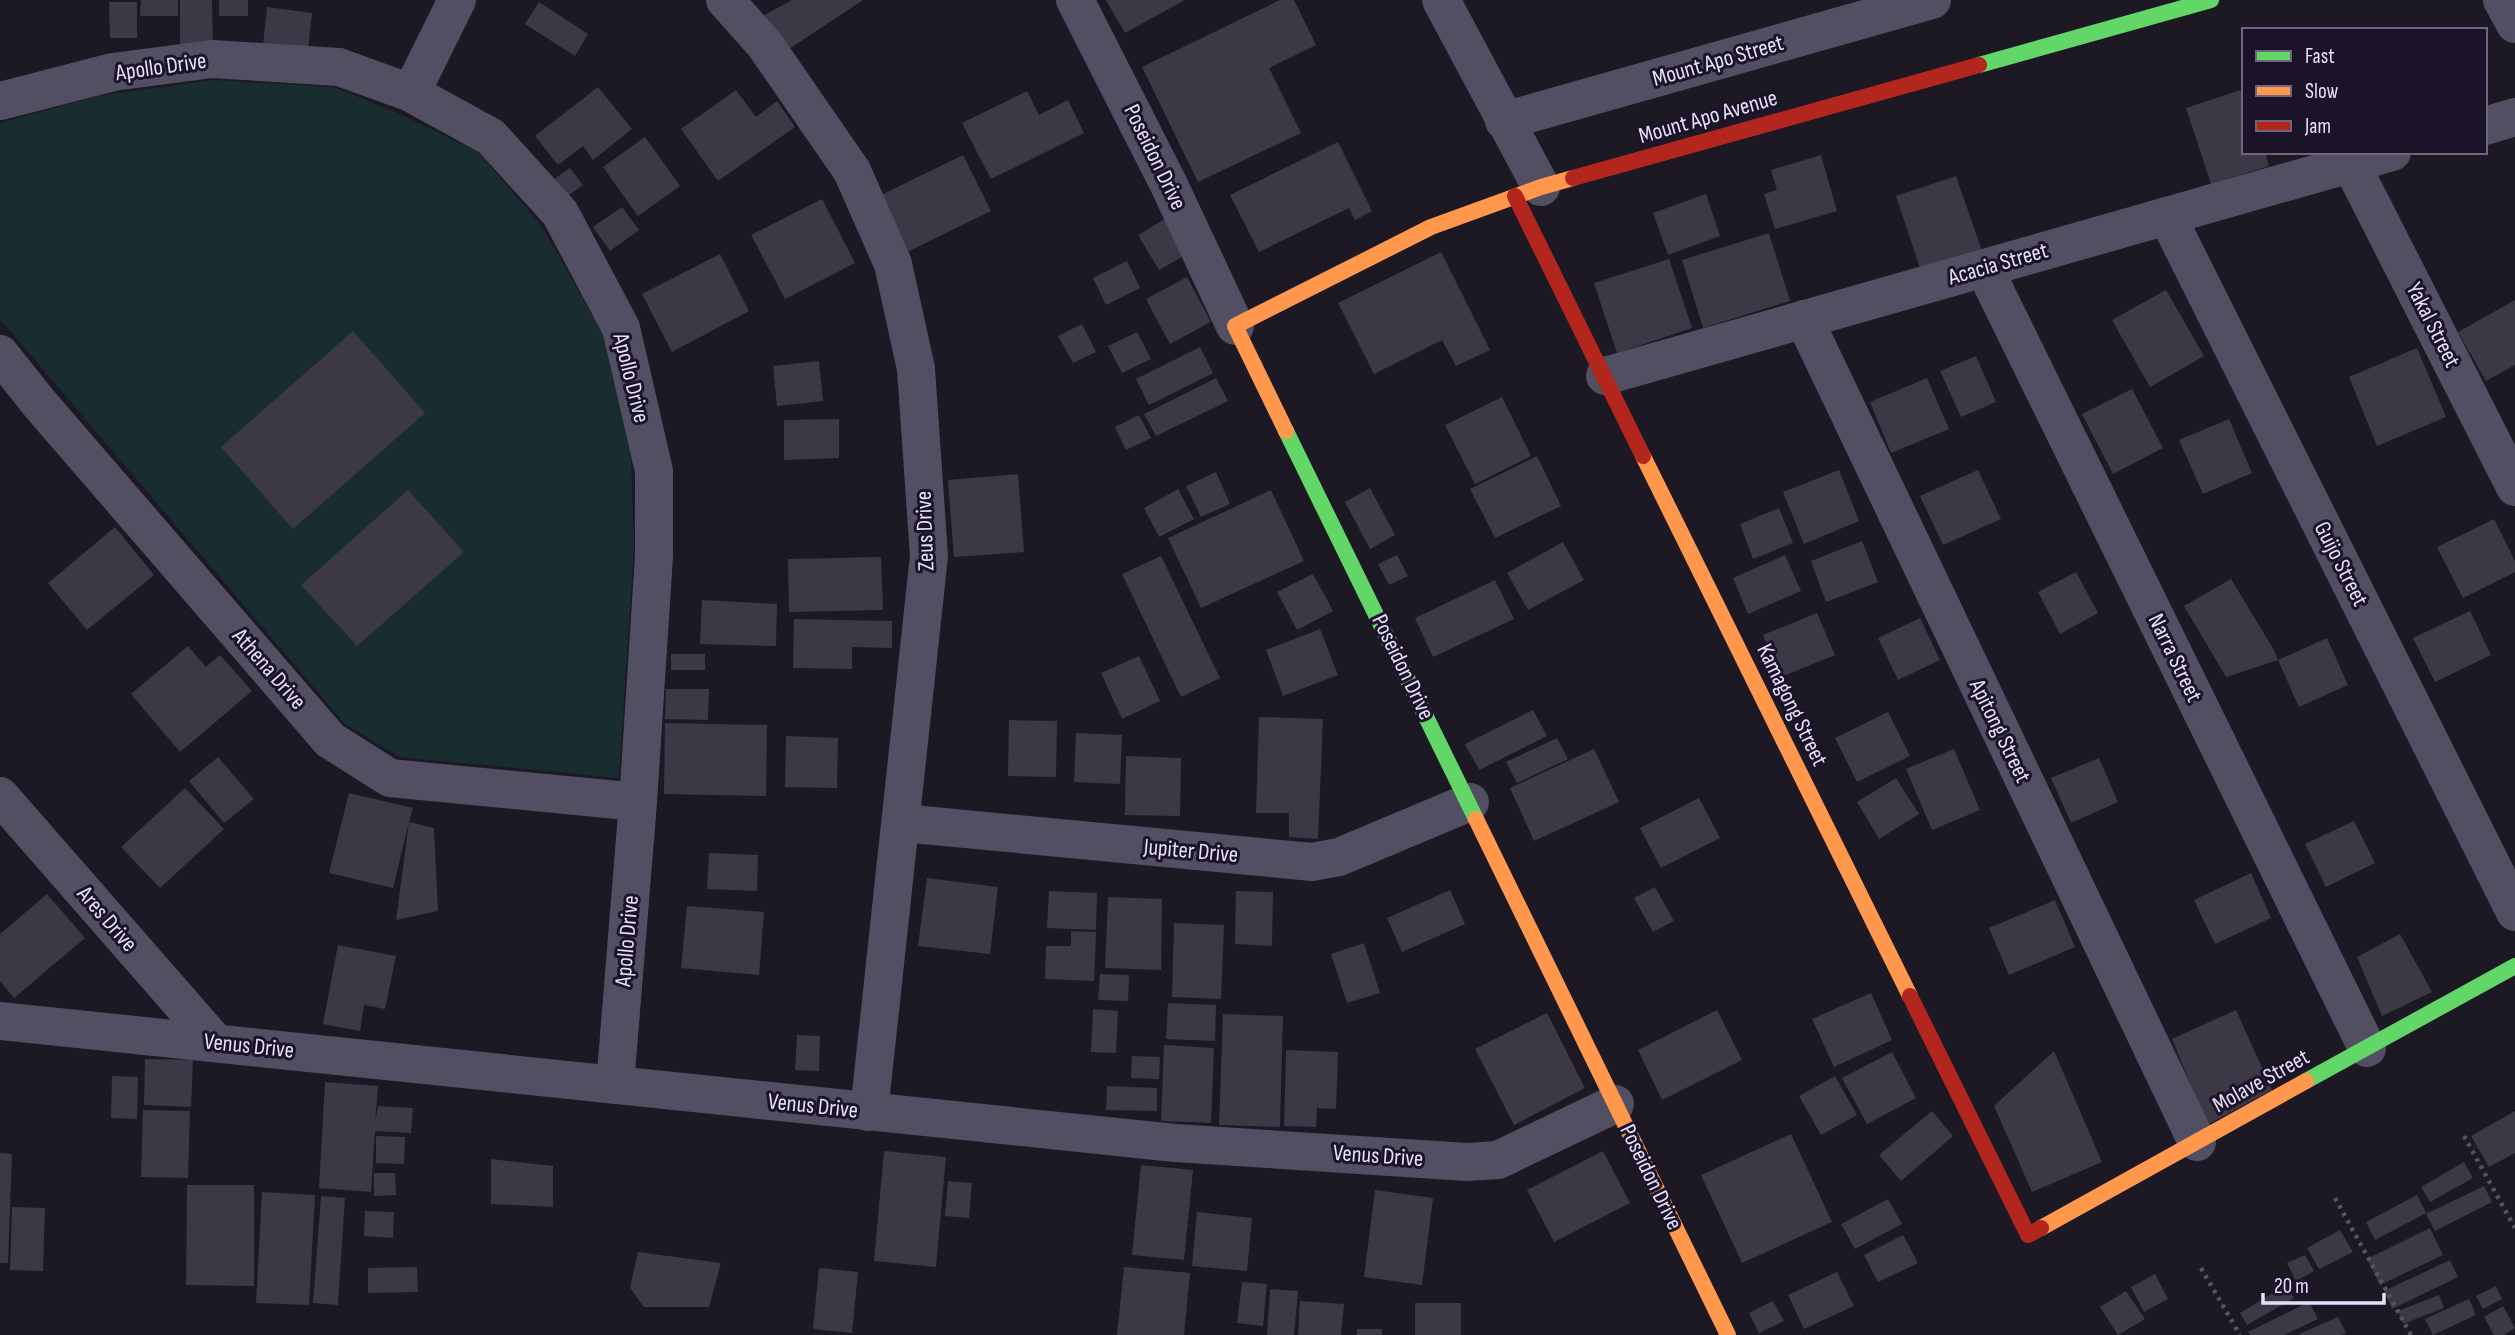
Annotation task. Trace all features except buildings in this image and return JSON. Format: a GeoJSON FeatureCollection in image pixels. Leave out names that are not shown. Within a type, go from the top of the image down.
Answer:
{"type":"FeatureCollection","features":[{"type":"Feature","properties":{"kind":"street"},"geometry":{"type":"LineString","coordinates":[[411,93],[457,0]]}},
{"type":"Feature","properties":{"kind":"street","name":"Zeus Drive"},"geometry":{"type":"LineString","coordinates":[[725,0],[765,45],[852,171],[893,264],[916,369],[929,556],[869,1112]]}},
{"type":"Feature","properties":{"kind":"street","name":"Poseidon Drive"},"geometry":{"type":"LineString","coordinates":[[1075,0],[1169,185],[1235,326],[1470,802],[1728,1335]]}},
{"type":"Feature","properties":{"kind":"street"},"geometry":{"type":"LineString","coordinates":[[1441,0],[1504,121],[1528,191]]}},
{"type":"Feature","properties":{"kind":"street","name":"Mount Apo Street"},"geometry":{"type":"LineString","coordinates":[[1504,121],[1932,0]]}},
{"type":"Feature","properties":{"kind":"street","name":"Mount Apo Avenue"},"geometry":{"type":"LineString","coordinates":[[1235,326],[1431,228],[1528,191],[2211,0]]}},
{"type":"Feature","properties":{"kind":"street"},"geometry":{"type":"LineString","coordinates":[[2502,0],[2515,24]]}},
{"type":"Feature","properties":{"kind":"street","name":"Apollo Drive"},"geometry":{"type":"LineString","coordinates":[[0,101],[113,72],[212,59],[339,67],[411,93],[491,137],[560,214],[621,328],[654,471],[654,556],[638,802],[615,1085]]}},
{"type":"Feature","properties":{"kind":"street"},"geometry":{"type":"LineString","coordinates":[[2487,124],[2515,117]]}},
{"type":"Feature","properties":{"kind":"street","name":"Acacia Street"},"geometry":{"type":"LineString","coordinates":[[1605,376],[2385,154]]}},
{"type":"Feature","properties":{"kind":"street","name":"Yakal Street"},"geometry":{"type":"LineString","coordinates":[[2351,164],[2515,486]]}},
{"type":"Feature","properties":{"kind":"street","name":"Kamagong Street"},"geometry":{"type":"LineString","coordinates":[[1528,191],[1605,376],[2028,1235]]}},
{"type":"Feature","properties":{"kind":"street","name":"Guijo Street"},"geometry":{"type":"LineString","coordinates":[[2167,216],[2515,912]]}},
{"type":"Feature","properties":{"kind":"street","name":"Narra Street"},"geometry":{"type":"LineString","coordinates":[[1983,268],[2367,1048]]}},
{"type":"Feature","properties":{"kind":"street","name":"Apitong Street"},"geometry":{"type":"LineString","coordinates":[[1804,319],[2197,1142]]}},
{"type":"Feature","properties":{"kind":"street","name":"Athena Drive"},"geometry":{"type":"LineString","coordinates":[[0,354],[39,403],[330,740],[390,778],[638,802]]}},
{"type":"Feature","properties":{"kind":"street","name":"Ares Drive"},"geometry":{"type":"LineString","coordinates":[[0,796],[215,1042]]}},
{"type":"Feature","properties":{"kind":"street","name":"Jupiter Drive"},"geometry":{"type":"LineString","coordinates":[[902,823],[1312,862],[1339,857],[1470,802]]}},
{"type":"Feature","properties":{"kind":"street","name":"Molave Street"},"geometry":{"type":"LineString","coordinates":[[2028,1235],[2515,966]]}},
{"type":"Feature","properties":{"kind":"street","name":"Venus Drive"},"geometry":{"type":"LineString","coordinates":[[0,1021],[1175,1143],[1467,1162],[1498,1160],[1615,1104]]}},
{"type":"Feature","properties":{"kind":"path"},"geometry":{"type":"LineString","coordinates":[[2464,1136],[2515,1228]]}},
{"type":"Feature","properties":{"kind":"path"},"geometry":{"type":"LineString","coordinates":[[2335,1198],[2411,1335]]}},
{"type":"Feature","properties":{"kind":"path"},"geometry":{"type":"LineString","coordinates":[[2201,1268],[2240,1335]]}},
{"type":"Feature","properties":{"kind":"green space"},"geometry":{"type":"Polygon","coordinates":[[[213,80],[334,87],[396,112],[478,152],[541,225],[603,334],[631,458],[634,545],[619,778],[400,757],[345,724],[0,319],[0,123],[98,96],[213,80]]]}},
{"type":"Feature","properties":{"kind":"traffic: fast"},"geometry":{"type":"LineString","coordinates":[[1979,65],[2211,0]]}},
{"type":"Feature","properties":{"kind":"traffic: fast"},"geometry":{"type":"LineString","coordinates":[[1286,431],[1476,819]]}},
{"type":"Feature","properties":{"kind":"traffic: fast"},"geometry":{"type":"LineString","coordinates":[[2306,1081],[2515,966]]}},
{"type":"Feature","properties":{"kind":"traffic: slow"},"geometry":{"type":"LineString","coordinates":[[1286,431],[1235,326],[1431,227],[1573,178]]}},
{"type":"Feature","properties":{"kind":"traffic: slow"},"geometry":{"type":"LineString","coordinates":[[1643,456],[1910,996]]}},
{"type":"Feature","properties":{"kind":"traffic: slow"},"geometry":{"type":"LineString","coordinates":[[1476,819],[1728,1335]]}},
{"type":"Feature","properties":{"kind":"traffic: slow"},"geometry":{"type":"LineString","coordinates":[[2041,1228],[2306,1081]]}},
{"type":"Feature","properties":{"kind":"traffic: jam"},"geometry":{"type":"LineString","coordinates":[[1573,178],[1979,65]]}},
{"type":"Feature","properties":{"kind":"traffic: jam"},"geometry":{"type":"LineString","coordinates":[[1515,196],[1643,456]]}},
{"type":"Feature","properties":{"kind":"traffic: jam"},"geometry":{"type":"LineString","coordinates":[[1910,996],[2028,1235],[2041,1228]]}}]}
